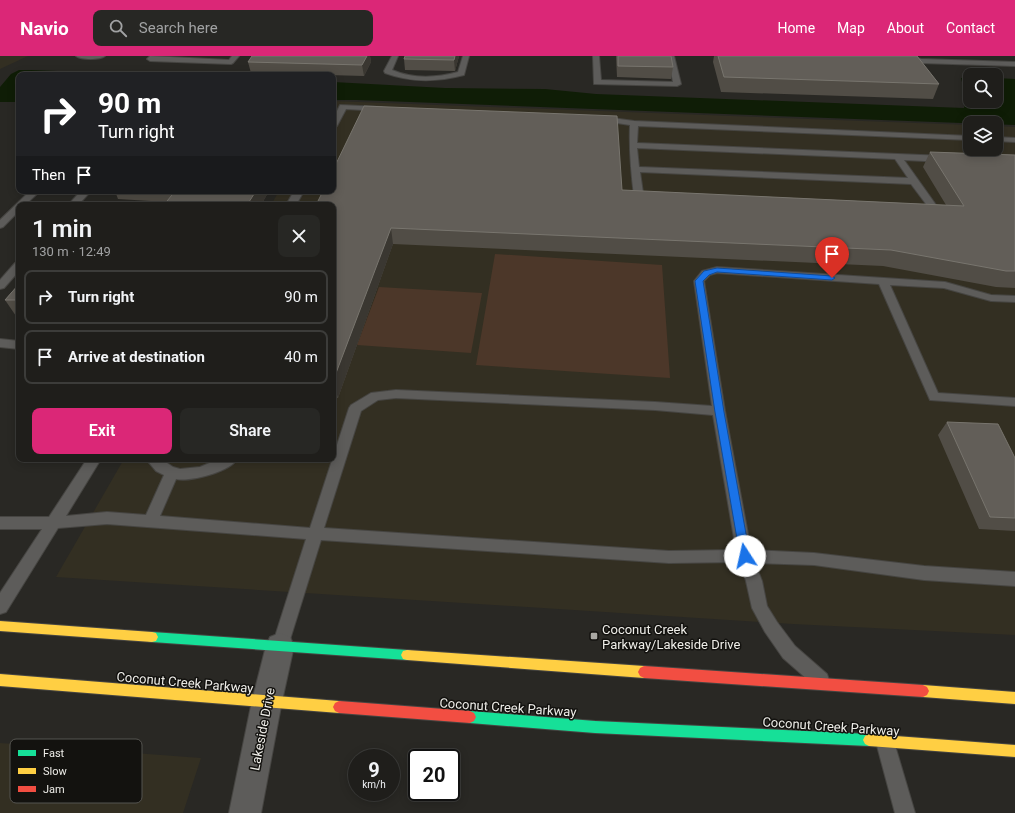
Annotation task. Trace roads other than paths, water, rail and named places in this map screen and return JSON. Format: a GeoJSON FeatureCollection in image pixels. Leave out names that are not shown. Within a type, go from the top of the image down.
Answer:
{"type":"FeatureCollection","features":[{"type":"Feature","properties":{"kind":"main road"},"geometry":{"type":"LineString","coordinates":[[0,626],[1015,698]]}},
{"type":"Feature","properties":{"kind":"main road","name":"Coconut Creek Parkway"},"geometry":{"type":"LineString","coordinates":[[0,680],[596,727],[838,738],[1015,751]]}},
{"type":"Feature","properties":{"kind":"street","name":"Lakeside Drive"},"geometry":{"type":"LineString","coordinates":[[245,813],[267,701],[280,646]]}},
{"type":"Feature","properties":{"kind":"lane"},"geometry":{"type":"LineString","coordinates":[[78,56],[102,56]]}},
{"type":"Feature","properties":{"kind":"lane"},"geometry":{"type":"LineString","coordinates":[[154,56],[150,59],[231,62],[236,56]]}},
{"type":"Feature","properties":{"kind":"lane"},"geometry":{"type":"LineString","coordinates":[[395,56],[388,71],[397,76],[428,78],[448,77],[461,73],[466,56]]}},
{"type":"Feature","properties":{"kind":"lane"},"geometry":{"type":"LineString","coordinates":[[596,56],[597,82],[676,84],[671,56]]}},
{"type":"Feature","properties":{"kind":"lane"},"geometry":{"type":"LineString","coordinates":[[897,57],[1015,64]]}},
{"type":"Feature","properties":{"kind":"lane"},"geometry":{"type":"LineString","coordinates":[[336,120],[343,107],[391,109]]}},
{"type":"Feature","properties":{"kind":"lane"},"geometry":{"type":"LineString","coordinates":[[590,118],[634,123],[963,138]]}},
{"type":"Feature","properties":{"kind":"lane"},"geometry":{"type":"LineString","coordinates":[[634,123],[633,145],[639,196],[662,197]]}},
{"type":"Feature","properties":{"kind":"lane"},"geometry":{"type":"LineString","coordinates":[[1003,139],[1015,140]]}},
{"type":"Feature","properties":{"kind":"lane"},"geometry":{"type":"LineString","coordinates":[[633,145],[953,160]]}},
{"type":"Feature","properties":{"kind":"lane"},"geometry":{"type":"LineString","coordinates":[[898,157],[936,212],[920,211]]}},
{"type":"Feature","properties":{"kind":"lane"},"geometry":{"type":"LineString","coordinates":[[635,169],[914,181]]}},
{"type":"Feature","properties":{"kind":"lane"},"geometry":{"type":"LineString","coordinates":[[24,202],[32,194]]}},
{"type":"Feature","properties":{"kind":"lane"},"geometry":{"type":"LineString","coordinates":[[76,202],[83,194]]}},
{"type":"Feature","properties":{"kind":"lane"},"geometry":{"type":"LineString","coordinates":[[0,225],[16,210]]}},
{"type":"Feature","properties":{"kind":"lane"},"geometry":{"type":"LineString","coordinates":[[0,286],[16,268]]}},
{"type":"Feature","properties":{"kind":"lane"},"geometry":{"type":"LineString","coordinates":[[826,684],[789,652],[771,627],[760,608],[754,581],[745,556],[719,412],[699,281],[706,273],[717,270],[945,285],[991,298],[1015,299]]}},
{"type":"Feature","properties":{"kind":"lane"},"geometry":{"type":"LineString","coordinates":[[883,281],[934,397],[1015,402]]}},
{"type":"Feature","properties":{"kind":"lane"},"geometry":{"type":"LineString","coordinates":[[0,343],[16,345]]}},
{"type":"Feature","properties":{"kind":"lane"},"geometry":{"type":"LineString","coordinates":[[280,646],[355,408],[375,396],[396,394],[655,406],[719,412]]}},
{"type":"Feature","properties":{"kind":"lane"},"geometry":{"type":"LineString","coordinates":[[0,607],[92,462]]}},
{"type":"Feature","properties":{"kind":"lane"},"geometry":{"type":"LineString","coordinates":[[156,462],[161,468],[172,473],[187,474],[202,472],[217,467],[225,462]]}},
{"type":"Feature","properties":{"kind":"lane"},"geometry":{"type":"LineString","coordinates":[[150,520],[172,473]]}},
{"type":"Feature","properties":{"kind":"lane"},"geometry":{"type":"LineString","coordinates":[[0,523],[52,523],[107,518],[150,520],[315,534],[669,557],[745,556],[814,559],[924,573],[1015,579]]}},
{"type":"Feature","properties":{"kind":"lane"},"geometry":{"type":"LineString","coordinates":[[884,742],[905,813]]}},
{"type":"Feature","properties":{"kind":"place","name":"Coconut Creek Parkway/Lakeside Drive"},"geometry":{"type":"Point","coordinates":[594,636]}}]}
